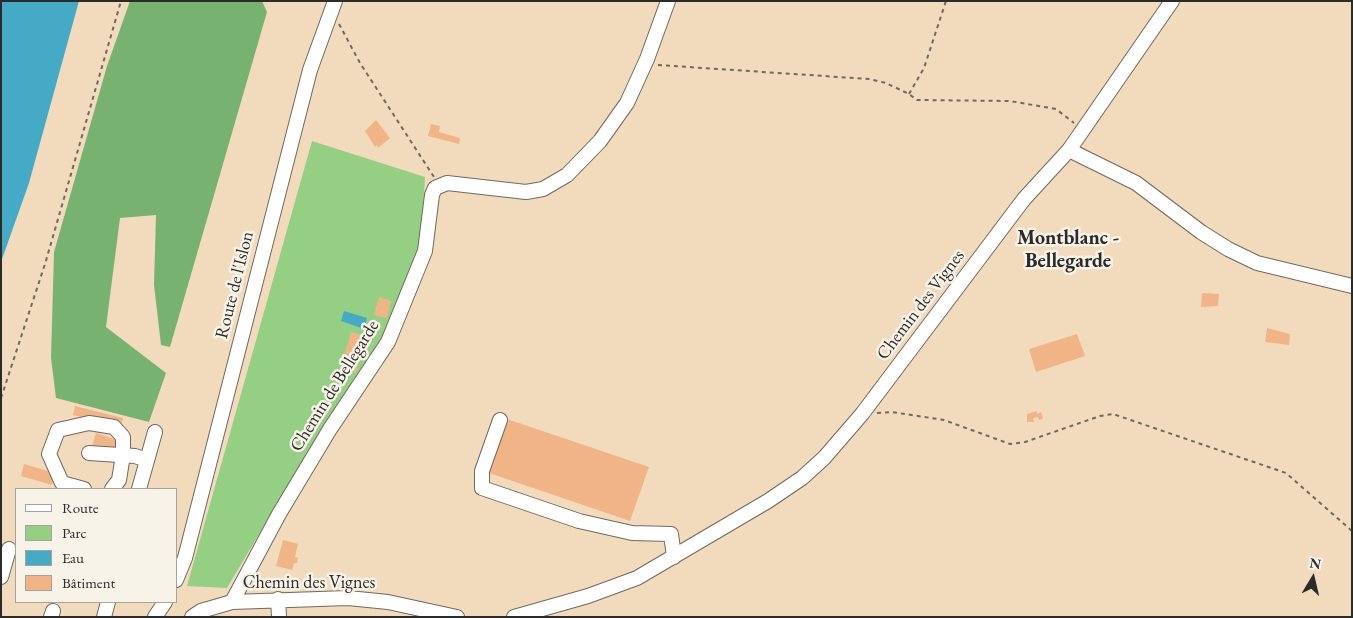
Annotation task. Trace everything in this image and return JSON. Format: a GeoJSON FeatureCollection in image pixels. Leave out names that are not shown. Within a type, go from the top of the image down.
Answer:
{"type":"FeatureCollection","features":[{"type":"Feature","properties":{"kind":"street"},"geometry":{"type":"LineString","coordinates":[[439,186],[447,183],[526,192],[543,189],[556,183],[579,165],[615,123],[627,103],[647,59],[668,1]]}},
{"type":"Feature","properties":{"kind":"street","name":"Chemin des Vignes"},"geometry":{"type":"LineString","coordinates":[[514,617],[588,596],[637,578],[768,501],[802,478],[844,438],[1024,199],[1069,150],[1172,1]]}},
{"type":"Feature","properties":{"kind":"street","name":"Route de l'Islon"},"geometry":{"type":"LineString","coordinates":[[178,575],[185,558],[310,70],[333,6]]}},
{"type":"Feature","properties":{"kind":"street"},"geometry":{"type":"LineString","coordinates":[[1069,150],[1136,183],[1201,232],[1228,249],[1257,263],[1352,286]]}},
{"type":"Feature","properties":{"kind":"street","name":"Chemin de Bellegarde"},"geometry":{"type":"LineString","coordinates":[[232,602],[330,429],[388,342],[425,251],[432,195],[439,186]]}},
{"type":"Feature","properties":{"kind":"street"},"geometry":{"type":"LineString","coordinates":[[500,420],[482,471],[482,488],[579,521],[632,533],[671,534],[674,557]]}},
{"type":"Feature","properties":{"kind":"street"},"geometry":{"type":"LineString","coordinates":[[80,488],[62,483],[49,454],[58,430],[89,422],[114,427],[123,437],[123,455],[119,480],[113,488]]}},
{"type":"Feature","properties":{"kind":"street"},"geometry":{"type":"LineString","coordinates":[[139,488],[155,432]]}},
{"type":"Feature","properties":{"kind":"street"},"geometry":{"type":"LineString","coordinates":[[89,453],[123,455],[147,460]]}},
{"type":"Feature","properties":{"kind":"street"},"geometry":{"type":"LineString","coordinates":[[1,577],[9,549]]}},
{"type":"Feature","properties":{"kind":"street","name":"Chemin des Vignes"},"geometry":{"type":"LineString","coordinates":[[192,617],[201,611],[232,602],[348,598],[414,612],[457,617]]}},
{"type":"Feature","properties":{"kind":"street"},"geometry":{"type":"LineString","coordinates":[[278,599],[278,617]]}},
{"type":"Feature","properties":{"kind":"street"},"geometry":{"type":"LineString","coordinates":[[104,617],[108,603]]}},
{"type":"Feature","properties":{"kind":"street"},"geometry":{"type":"LineString","coordinates":[[155,617],[164,603]]}},
{"type":"Feature","properties":{"kind":"path"},"geometry":{"type":"LineString","coordinates":[[1,398],[46,264],[121,1]]}},
{"type":"Feature","properties":{"kind":"path"},"geometry":{"type":"LineString","coordinates":[[909,94],[924,68],[946,1]]}},
{"type":"Feature","properties":{"kind":"path"},"geometry":{"type":"LineString","coordinates":[[333,6],[360,63],[439,186]]}},
{"type":"Feature","properties":{"kind":"path"},"geometry":{"type":"LineString","coordinates":[[647,59],[659,66],[869,79],[886,83],[917,100],[1010,101],[1056,109],[1083,130]]}},
{"type":"Feature","properties":{"kind":"path"},"geometry":{"type":"LineString","coordinates":[[862,414],[892,412],[944,420],[1010,444],[1025,442],[1100,416],[1113,414],[1286,473],[1352,531]]}},
{"type":"Feature","properties":{"kind":"green space"},"geometry":{"type":"Polygon","coordinates":[[[130,1],[262,1],[267,12],[170,347],[161,345],[154,285],[156,215],[120,218],[106,327],[166,373],[149,422],[56,398],[51,358],[54,252],[107,66],[130,1]]]}},
{"type":"Feature","properties":{"kind":"green space"},"geometry":{"type":"Polygon","coordinates":[[[312,141],[425,177],[421,250],[383,343],[296,472],[227,588],[187,586],[312,141]]]}},
{"type":"Feature","properties":{"kind":"water"},"geometry":{"type":"Polygon","coordinates":[[[1,1],[79,1],[29,183],[1,262],[1,1]]]}},
{"type":"Feature","properties":{"kind":"water"},"geometry":{"type":"Polygon","coordinates":[[[344,311],[367,318],[364,329],[341,321],[344,311]]]}},
{"type":"Feature","properties":{"kind":"building"},"geometry":{"type":"Polygon","coordinates":[[[376,120],[390,138],[378,148],[377,145],[375,147],[365,131],[376,120]]]}},
{"type":"Feature","properties":{"kind":"building"},"geometry":{"type":"Polygon","coordinates":[[[431,124],[440,126],[439,132],[460,138],[459,144],[428,136],[431,124]]]}},
{"type":"Feature","properties":{"kind":"building"},"geometry":{"type":"Polygon","coordinates":[[[1202,293],[1219,294],[1218,306],[1201,307],[1202,293]]]}},
{"type":"Feature","properties":{"kind":"building"},"geometry":{"type":"Polygon","coordinates":[[[379,297],[391,301],[387,318],[374,315],[379,297]]]}},
{"type":"Feature","properties":{"kind":"building"},"geometry":{"type":"Polygon","coordinates":[[[1267,328],[1290,334],[1289,345],[1265,342],[1267,328]]]}},
{"type":"Feature","properties":{"kind":"building"},"geometry":{"type":"Polygon","coordinates":[[[351,332],[366,336],[356,372],[348,369],[345,384],[337,382],[351,332]]]}},
{"type":"Feature","properties":{"kind":"building"},"geometry":{"type":"Polygon","coordinates":[[[1077,334],[1085,356],[1036,372],[1029,349],[1077,334]]]}},
{"type":"Feature","properties":{"kind":"building"},"geometry":{"type":"Polygon","coordinates":[[[75,406],[123,418],[121,427],[73,415],[75,406]]]}},
{"type":"Feature","properties":{"kind":"building"},"geometry":{"type":"Polygon","coordinates":[[[1037,411],[1037,414],[1041,412],[1043,419],[1039,420],[1038,417],[1033,418],[1034,422],[1027,422],[1027,414],[1037,411]]]}},
{"type":"Feature","properties":{"kind":"building"},"geometry":{"type":"Polygon","coordinates":[[[507,419],[649,467],[630,521],[489,473],[507,419]]]}},
{"type":"Feature","properties":{"kind":"building"},"geometry":{"type":"Polygon","coordinates":[[[96,433],[117,440],[113,452],[92,446],[96,433]]]}},
{"type":"Feature","properties":{"kind":"building"},"geometry":{"type":"Polygon","coordinates":[[[24,464],[55,473],[52,485],[21,476],[24,464]]]}},
{"type":"Feature","properties":{"kind":"building"},"geometry":{"type":"Polygon","coordinates":[[[283,540],[298,544],[295,557],[298,558],[297,563],[294,563],[292,570],[276,566],[283,540]]]}},
{"type":"Feature","properties":{"kind":"district","name":"Montblanc - Bellegarde"},"geometry":{"type":"Point","coordinates":[1068,250]}}]}
